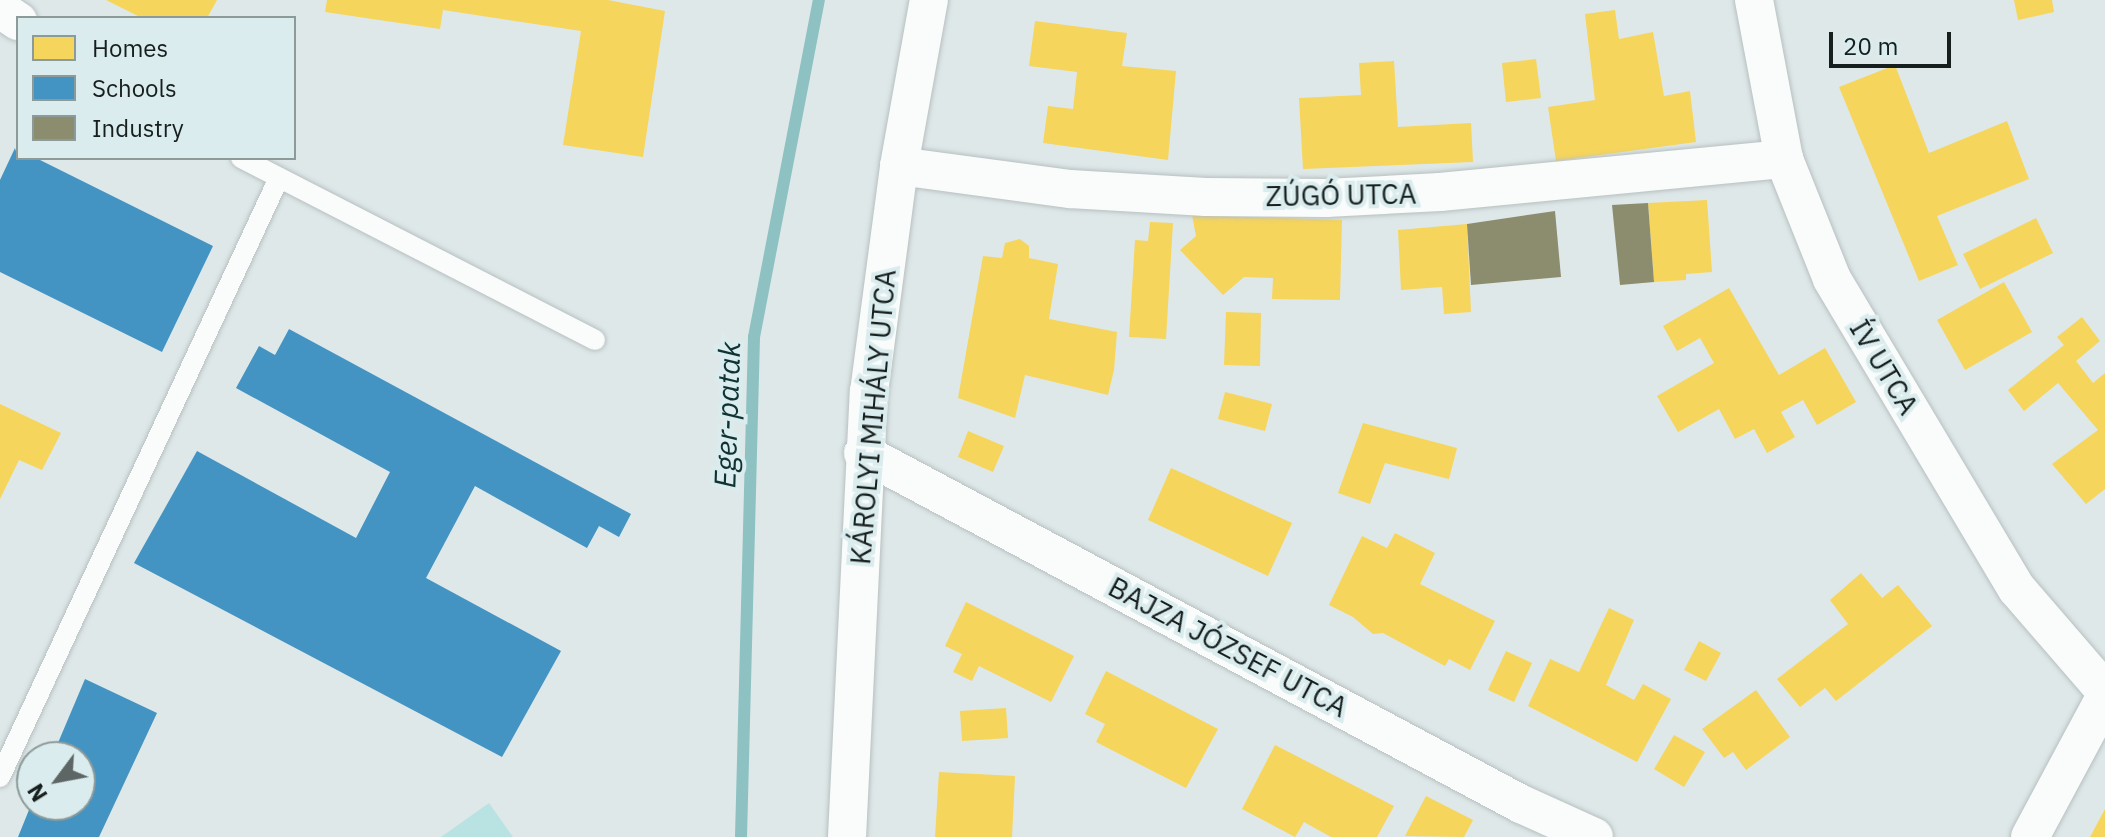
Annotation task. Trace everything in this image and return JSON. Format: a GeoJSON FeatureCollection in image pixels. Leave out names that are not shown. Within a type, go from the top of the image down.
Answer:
{"type":"FeatureCollection","features":[{"type":"Feature","properties":{"kind":"street","name":"KÁROLYI MIHÁLY UTCA"},"geometry":{"type":"LineString","coordinates":[[847,837],[863,453],[899,166],[929,0]]}},
{"type":"Feature","properties":{"kind":"street","name":"ÍV UTCA"},"geometry":{"type":"LineString","coordinates":[[1754,0],[1784,159],[1832,279],[2017,589],[2105,691]]}},
{"type":"Feature","properties":{"kind":"street","name":"ZÚGÓ UTCA"},"geometry":{"type":"LineString","coordinates":[[899,166],[1070,189],[1326,198],[1440,192],[1784,159]]}},
{"type":"Feature","properties":{"kind":"street","name":"BAJZA JÓZSEF UTCA"},"geometry":{"type":"LineString","coordinates":[[863,453],[1521,804],[1594,837]]}},
{"type":"Feature","properties":{"kind":"street"},"geometry":{"type":"LineString","coordinates":[[2030,837],[2105,697]]}},
{"type":"Feature","properties":{"kind":"lane"},"geometry":{"type":"LineString","coordinates":[[244,160],[278,180],[595,340]]}},
{"type":"Feature","properties":{"kind":"lane"},"geometry":{"type":"LineString","coordinates":[[0,777],[278,180]]}},
{"type":"Feature","properties":{"kind":"shaded area"},"geometry":{"type":"Polygon","coordinates":[[[489,803],[513,837],[441,837],[489,803]]]}},
{"type":"Feature","properties":{"kind":"building: Homes"},"geometry":{"type":"Polygon","coordinates":[[[106,0],[217,0],[208,16],[138,16],[106,0]]]}},
{"type":"Feature","properties":{"kind":"building: Homes"},"geometry":{"type":"Polygon","coordinates":[[[327,0],[608,0],[665,11],[643,157],[563,145],[581,31],[443,10],[440,29],[325,12],[327,0]]]}},
{"type":"Feature","properties":{"kind":"building: Homes"},"geometry":{"type":"Polygon","coordinates":[[[2014,0],[2052,0],[2054,12],[2018,20],[2014,0]]]}},
{"type":"Feature","properties":{"kind":"building: Homes"},"geometry":{"type":"Polygon","coordinates":[[[1615,10],[1619,39],[1653,32],[1664,96],[1690,91],[1696,142],[1556,161],[1548,107],[1595,100],[1585,14],[1615,10]]]}},
{"type":"Feature","properties":{"kind":"building: Homes"},"geometry":{"type":"Polygon","coordinates":[[[1035,21],[1127,33],[1122,66],[1176,71],[1168,160],[1043,143],[1048,106],[1073,109],[1077,72],[1029,66],[1035,21]]]}},
{"type":"Feature","properties":{"kind":"building: Homes"},"geometry":{"type":"Polygon","coordinates":[[[1536,59],[1541,98],[1506,102],[1502,63],[1536,59]]]}},
{"type":"Feature","properties":{"kind":"building: Homes"},"geometry":{"type":"Polygon","coordinates":[[[1394,61],[1398,127],[1471,123],[1473,162],[1303,169],[1299,98],[1361,95],[1359,63],[1394,61]]]}},
{"type":"Feature","properties":{"kind":"building: Homes"},"geometry":{"type":"Polygon","coordinates":[[[1895,65],[1929,153],[2007,121],[2029,179],[1937,216],[1958,265],[1919,281],[1839,87],[1895,65]]]}},
{"type":"Feature","properties":{"kind":"building: Homes"},"geometry":{"type":"Polygon","coordinates":[[[1707,200],[1712,272],[1686,274],[1686,280],[1654,282],[1648,203],[1707,200]]]}},
{"type":"Feature","properties":{"kind":"building: Homes"},"geometry":{"type":"Polygon","coordinates":[[[1192,215],[1342,220],[1340,300],[1272,299],[1273,278],[1244,277],[1223,295],[1180,250],[1196,236],[1192,215]]]}},
{"type":"Feature","properties":{"kind":"building: Homes"},"geometry":{"type":"Polygon","coordinates":[[[2036,218],[2053,253],[1980,289],[1963,254],[2036,218]]]}},
{"type":"Feature","properties":{"kind":"building: Homes"},"geometry":{"type":"Polygon","coordinates":[[[1150,222],[1173,223],[1166,339],[1129,337],[1135,240],[1148,241],[1150,222]]]}},
{"type":"Feature","properties":{"kind":"building: Homes"},"geometry":{"type":"Polygon","coordinates":[[[1467,224],[1471,312],[1444,314],[1442,287],[1401,290],[1398,230],[1467,224]]]}},
{"type":"Feature","properties":{"kind":"building: Homes"},"geometry":{"type":"Polygon","coordinates":[[[1020,239],[1029,246],[1029,258],[1058,264],[1049,319],[1117,332],[1114,370],[1108,395],[1025,375],[1015,418],[958,398],[983,256],[1002,258],[1005,243],[1020,239]]]}},
{"type":"Feature","properties":{"kind":"building: Homes"},"geometry":{"type":"Polygon","coordinates":[[[2004,282],[2032,332],[1965,370],[1937,320],[2004,282]]]}},
{"type":"Feature","properties":{"kind":"building: Homes"},"geometry":{"type":"Polygon","coordinates":[[[1729,288],[1779,375],[1825,348],[1856,402],[1817,425],[1803,400],[1781,412],[1795,437],[1767,453],[1754,429],[1735,439],[1719,409],[1678,432],[1657,396],[1714,363],[1700,338],[1677,351],[1663,326],[1729,288]]]}},
{"type":"Feature","properties":{"kind":"building: Homes"},"geometry":{"type":"Polygon","coordinates":[[[1226,312],[1261,313],[1260,366],[1224,365],[1226,312]]]}},
{"type":"Feature","properties":{"kind":"building: Homes"},"geometry":{"type":"Polygon","coordinates":[[[2082,317],[2100,341],[2076,361],[2093,383],[2105,373],[2105,489],[2086,504],[2052,464],[2098,430],[2058,383],[2024,411],[2008,390],[2064,345],[2057,337],[2082,317]]]}},
{"type":"Feature","properties":{"kind":"building: Homes"},"geometry":{"type":"Polygon","coordinates":[[[1225,392],[1272,404],[1265,431],[1218,419],[1225,392]]]}},
{"type":"Feature","properties":{"kind":"building: Homes"},"geometry":{"type":"Polygon","coordinates":[[[0,404],[61,433],[42,470],[19,460],[0,499],[0,404]]]}},
{"type":"Feature","properties":{"kind":"building: Homes"},"geometry":{"type":"Polygon","coordinates":[[[1363,423],[1457,448],[1449,479],[1385,463],[1370,504],[1338,493],[1363,423]]]}},
{"type":"Feature","properties":{"kind":"building: Homes"},"geometry":{"type":"Polygon","coordinates":[[[968,431],[1004,446],[993,472],[958,457],[968,431]]]}},
{"type":"Feature","properties":{"kind":"building: Homes"},"geometry":{"type":"Polygon","coordinates":[[[1171,468],[1292,523],[1268,576],[1148,520],[1171,468]]]}},
{"type":"Feature","properties":{"kind":"building: Homes"},"geometry":{"type":"Polygon","coordinates":[[[1395,533],[1435,553],[1420,584],[1495,621],[1470,670],[1449,659],[1445,666],[1383,633],[1373,634],[1353,617],[1329,605],[1362,536],[1387,548],[1395,533]]]}},
{"type":"Feature","properties":{"kind":"building: Homes"},"geometry":{"type":"Polygon","coordinates":[[[1861,573],[1882,598],[1898,585],[1932,626],[1836,701],[1825,688],[1800,707],[1777,679],[1848,624],[1830,600],[1861,573]]]}},
{"type":"Feature","properties":{"kind":"building: Homes"},"geometry":{"type":"Polygon","coordinates":[[[966,602],[1074,656],[1051,702],[979,666],[972,681],[953,672],[962,654],[945,646],[966,602]]]}},
{"type":"Feature","properties":{"kind":"building: Homes"},"geometry":{"type":"Polygon","coordinates":[[[1609,608],[1634,620],[1606,685],[1634,700],[1643,684],[1671,699],[1637,762],[1528,706],[1550,659],[1579,672],[1609,608]]]}},
{"type":"Feature","properties":{"kind":"building: Homes"},"geometry":{"type":"Polygon","coordinates":[[[1699,641],[1721,653],[1706,681],[1684,670],[1699,641]]]}},
{"type":"Feature","properties":{"kind":"building: Homes"},"geometry":{"type":"Polygon","coordinates":[[[1506,651],[1532,663],[1514,702],[1488,690],[1506,651]]]}},
{"type":"Feature","properties":{"kind":"building: Homes"},"geometry":{"type":"Polygon","coordinates":[[[1106,671],[1218,729],[1186,788],[1096,742],[1105,724],[1085,714],[1106,671]]]}},
{"type":"Feature","properties":{"kind":"building: Homes"},"geometry":{"type":"Polygon","coordinates":[[[1756,690],[1790,737],[1746,770],[1733,752],[1724,758],[1702,729],[1756,690]]]}},
{"type":"Feature","properties":{"kind":"building: Homes"},"geometry":{"type":"Polygon","coordinates":[[[1006,708],[1008,738],[962,741],[960,711],[1006,708]]]}},
{"type":"Feature","properties":{"kind":"building: Homes"},"geometry":{"type":"Polygon","coordinates":[[[1674,735],[1705,752],[1684,787],[1654,769],[1674,735]]]}},
{"type":"Feature","properties":{"kind":"building: Homes"},"geometry":{"type":"Polygon","coordinates":[[[1275,745],[1394,806],[1377,837],[1331,837],[1304,822],[1295,837],[1242,809],[1275,745]]]}},
{"type":"Feature","properties":{"kind":"building: Homes"},"geometry":{"type":"Polygon","coordinates":[[[939,772],[1015,776],[1012,837],[935,837],[939,772]]]}},
{"type":"Feature","properties":{"kind":"building: Homes"},"geometry":{"type":"Polygon","coordinates":[[[1426,796],[1473,820],[1464,837],[1405,836],[1426,796]]]}},
{"type":"Feature","properties":{"kind":"building: Homes"},"geometry":{"type":"Polygon","coordinates":[[[2105,809],[2105,837],[2090,837],[2105,809]]]}},
{"type":"Feature","properties":{"kind":"building: Schools"},"geometry":{"type":"Polygon","coordinates":[[[15,148],[16,160],[40,160],[213,246],[162,352],[0,272],[0,180],[15,148]]]}},
{"type":"Feature","properties":{"kind":"building: Schools"},"geometry":{"type":"Polygon","coordinates":[[[289,329],[631,514],[619,537],[599,526],[587,548],[475,486],[426,578],[561,651],[502,757],[134,563],[197,451],[356,538],[390,472],[236,388],[259,346],[275,355],[289,329]]]}},
{"type":"Feature","properties":{"kind":"building: Schools"},"geometry":{"type":"Polygon","coordinates":[[[85,679],[157,713],[99,837],[18,837],[24,821],[96,821],[96,741],[59,741],[85,679]]]}},
{"type":"Feature","properties":{"kind":"building: Industry"},"geometry":{"type":"Polygon","coordinates":[[[1648,203],[1654,282],[1620,285],[1612,205],[1648,203]]]}},
{"type":"Feature","properties":{"kind":"building: Industry"},"geometry":{"type":"Polygon","coordinates":[[[1555,211],[1561,277],[1471,285],[1467,224],[1555,211]]]}},
{"type":"Feature","properties":{"kind":"waterway","name":"Eger-patak"},"geometry":{"type":"LineString","coordinates":[[741,837],[754,337],[819,0]]}}]}
